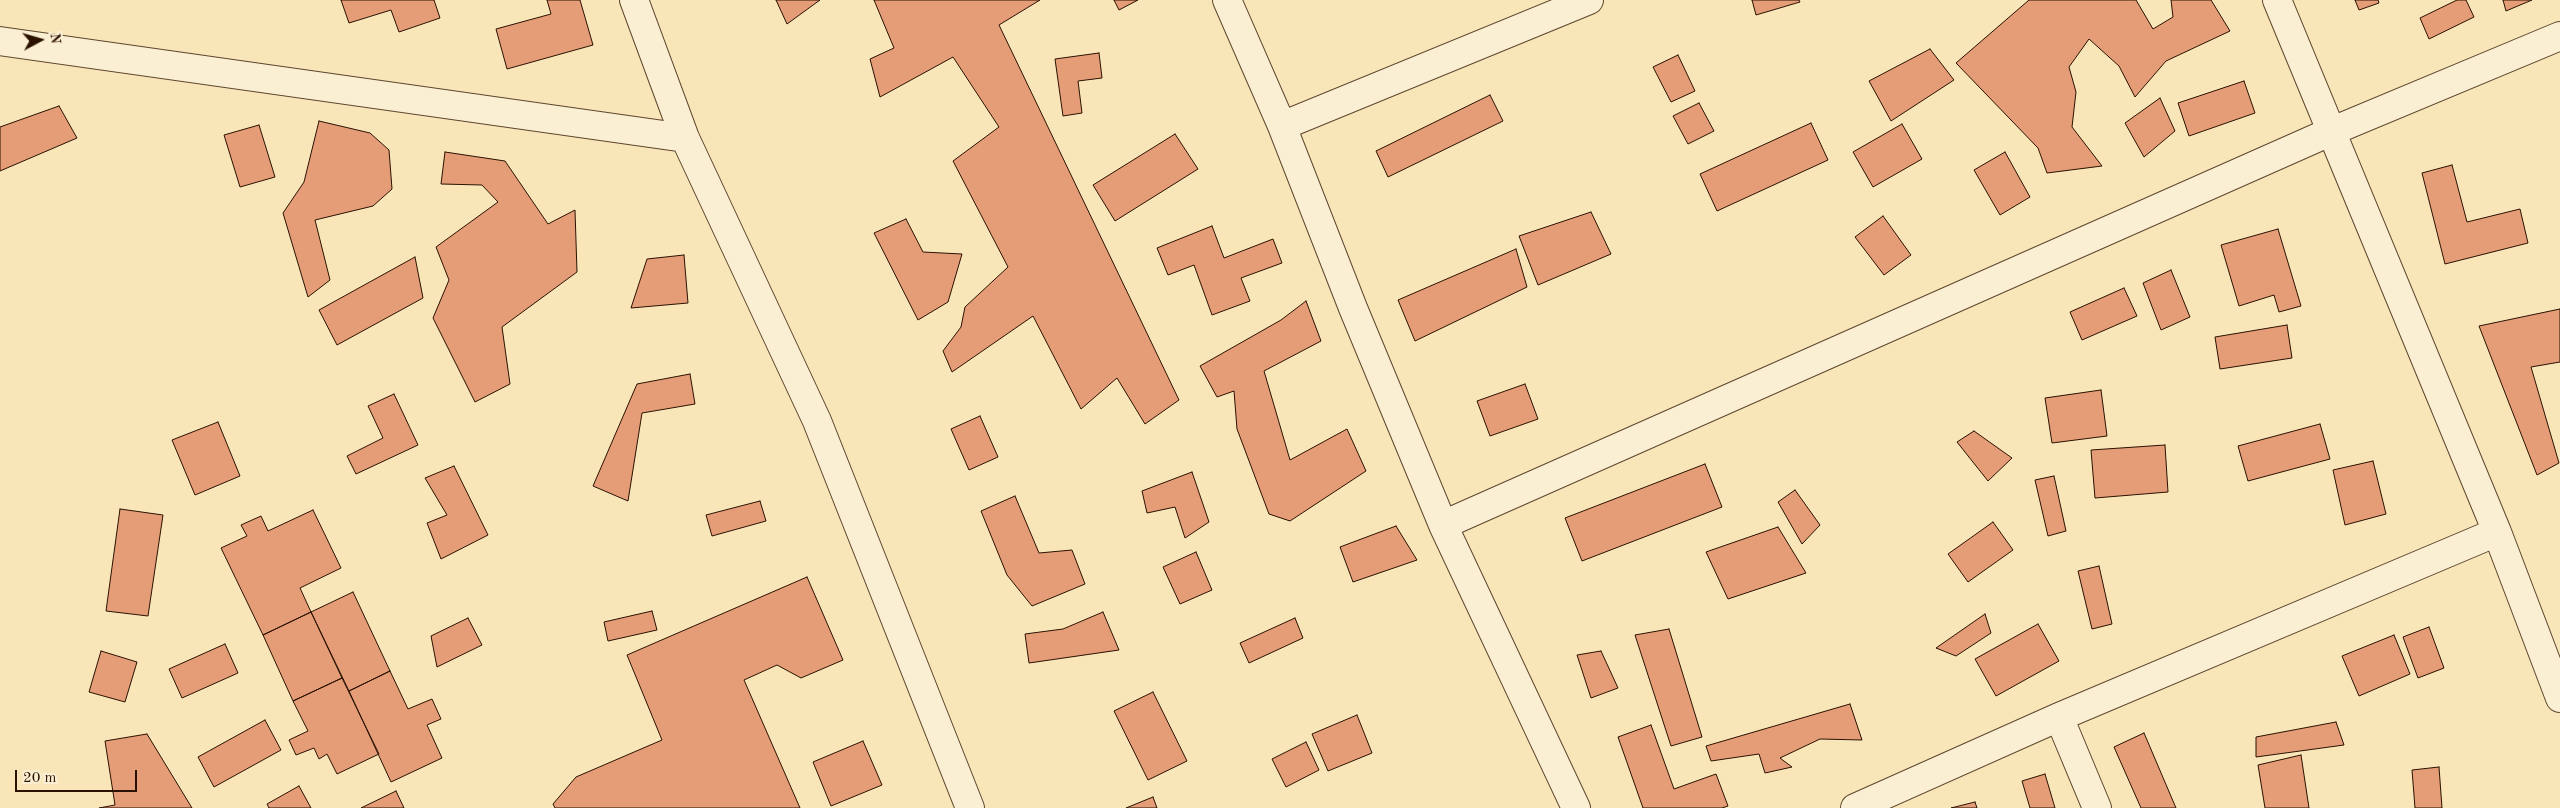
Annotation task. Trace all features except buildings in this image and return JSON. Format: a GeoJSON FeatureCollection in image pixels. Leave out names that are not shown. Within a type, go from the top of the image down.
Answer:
{"type":"FeatureCollection","features":[{"type":"Feature","properties":{"kind":"street"},"geometry":{"type":"LineString","coordinates":[[634,0],[684,138],[817,421],[970,808]]}},
{"type":"Feature","properties":{"kind":"street"},"geometry":{"type":"LineString","coordinates":[[1227,0],[1282,126],[1353,308],[1443,525],[1576,808]]}},
{"type":"Feature","properties":{"kind":"street"},"geometry":{"type":"LineString","coordinates":[[1282,126],[1589,0]]}},
{"type":"Feature","properties":{"kind":"street"},"geometry":{"type":"LineString","coordinates":[[2277,0],[2330,132],[2498,532],[2560,698]]}},
{"type":"Feature","properties":{"kind":"street"},"geometry":{"type":"LineString","coordinates":[[1443,525],[2330,132],[2560,36]]}},
{"type":"Feature","properties":{"kind":"street"},"geometry":{"type":"LineString","coordinates":[[0,41],[684,138]]}},
{"type":"Feature","properties":{"kind":"street"},"geometry":{"type":"LineString","coordinates":[[1855,808],[2059,717],[2498,532]]}},
{"type":"Feature","properties":{"kind":"street"},"geometry":{"type":"LineString","coordinates":[[2059,717],[2097,808]]}}]}
